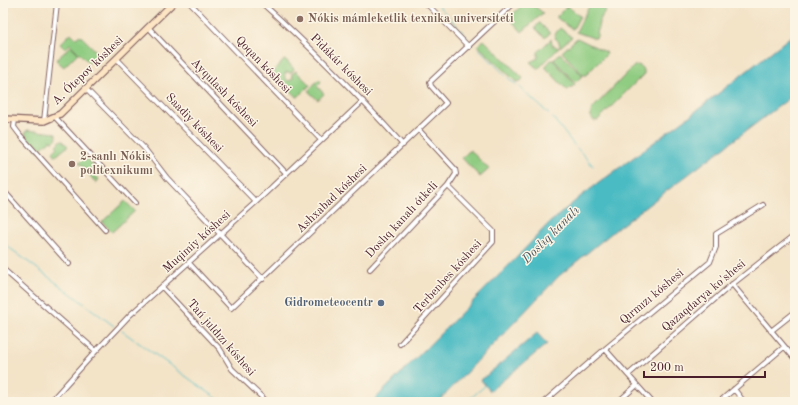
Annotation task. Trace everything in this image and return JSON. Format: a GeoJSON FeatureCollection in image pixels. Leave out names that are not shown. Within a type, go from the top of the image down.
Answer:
{"type":"FeatureCollection","features":[{"type":"Feature","properties":{"kind":"main road","name":"A. Ótepov kóshesi"},"geometry":{"type":"LineString","coordinates":[[3,119],[44,121],[55,117],[86,89],[173,3]]}},
{"type":"Feature","properties":{"kind":"street"},"geometry":{"type":"LineString","coordinates":[[44,121],[57,3]]}},
{"type":"Feature","properties":{"kind":"street","name":"Qoqan kóshesi"},"geometry":{"type":"LineString","coordinates":[[190,3],[321,140]]}},
{"type":"Feature","properties":{"kind":"street","name":"Pidákár kóshesi"},"geometry":{"type":"LineString","coordinates":[[262,3],[309,46],[363,101],[403,145]]}},
{"type":"Feature","properties":{"kind":"street"},"geometry":{"type":"LineString","coordinates":[[426,3],[469,46],[514,3]]}},
{"type":"Feature","properties":{"kind":"street","name":"Ayqulash kóshesi"},"geometry":{"type":"LineString","coordinates":[[148,27],[286,173]]}},
{"type":"Feature","properties":{"kind":"street","name":"Ashxabad kóshesi"},"geometry":{"type":"LineString","coordinates":[[189,263],[231,308],[446,103],[430,86],[430,82],[469,46]]}},
{"type":"Feature","properties":{"kind":"street","name":"Saadiy kóshesi"},"geometry":{"type":"LineString","coordinates":[[117,58],[256,202]]}},
{"type":"Feature","properties":{"kind":"street"},"geometry":{"type":"LineString","coordinates":[[86,89],[144,148],[167,178],[263,279]]}},
{"type":"Feature","properties":{"kind":"street","name":"Muqimiy kóshesi"},"geometry":{"type":"LineString","coordinates":[[50,402],[126,320],[256,202],[363,101]]}},
{"type":"Feature","properties":{"kind":"street"},"geometry":{"type":"LineString","coordinates":[[55,117],[135,203]]}},
{"type":"Feature","properties":{"kind":"street"},"geometry":{"type":"LineString","coordinates":[[15,120],[14,127],[20,135],[105,230]]}},
{"type":"Feature","properties":{"kind":"street"},"geometry":{"type":"LineString","coordinates":[[419,130],[455,169],[456,174],[448,186]]}},
{"type":"Feature","properties":{"kind":"street","name":"Doslıq kanalı ótkeli"},"geometry":{"type":"LineString","coordinates":[[370,269],[448,186]]}},
{"type":"Feature","properties":{"kind":"street","name":"Terbenbes kóshesi"},"geometry":{"type":"LineString","coordinates":[[400,344],[493,242],[493,232],[448,186]]}},
{"type":"Feature","properties":{"kind":"street"},"geometry":{"type":"LineString","coordinates":[[3,190],[69,264]]}},
{"type":"Feature","properties":{"kind":"street","name":"Qırmızı kóshesi"},"geometry":{"type":"LineString","coordinates":[[544,402],[710,262],[716,247],[716,234],[763,205]]}},
{"type":"Feature","properties":{"kind":"street","name":"Qazaqdarya ko'shesi"},"geometry":{"type":"LineString","coordinates":[[628,375],[732,284],[795,235]]}},
{"type":"Feature","properties":{"kind":"street"},"geometry":{"type":"LineString","coordinates":[[3,269],[96,351]]}},
{"type":"Feature","properties":{"kind":"street"},"geometry":{"type":"LineString","coordinates":[[732,284],[795,359]]}},
{"type":"Feature","properties":{"kind":"street","name":"Tań juldızı kóshesi"},"geometry":{"type":"LineString","coordinates":[[162,287],[220,349],[232,369],[267,402]]}},
{"type":"Feature","properties":{"kind":"street"},"geometry":{"type":"LineString","coordinates":[[771,331],[795,312]]}},
{"type":"Feature","properties":{"kind":"street"},"geometry":{"type":"LineString","coordinates":[[719,402],[784,347]]}},
{"type":"Feature","properties":{"kind":"street"},"geometry":{"type":"LineString","coordinates":[[605,349],[652,402]]}},
{"type":"Feature","properties":{"kind":"street"},"geometry":{"type":"LineString","coordinates":[[618,402],[637,385]]}},
{"type":"Feature","properties":{"kind":"street"},"geometry":{"type":"LineString","coordinates":[[734,390],[744,402]]}},
{"type":"Feature","properties":{"kind":"green space"},"geometry":{"type":"Polygon","coordinates":[[[524,3],[528,5],[531,3],[543,13],[522,32],[510,19],[524,3]]]}},
{"type":"Feature","properties":{"kind":"green space"},"geometry":{"type":"Polygon","coordinates":[[[592,4],[606,9],[599,22],[596,38],[576,32],[588,8],[592,4]]]}},
{"type":"Feature","properties":{"kind":"green space"},"geometry":{"type":"Polygon","coordinates":[[[567,6],[580,16],[573,29],[557,18],[557,16],[567,6]]]}},
{"type":"Feature","properties":{"kind":"green space"},"geometry":{"type":"Polygon","coordinates":[[[539,23],[549,32],[545,38],[535,28],[539,23]]]}},
{"type":"Feature","properties":{"kind":"green space"},"geometry":{"type":"Polygon","coordinates":[[[560,28],[572,37],[560,47],[559,42],[555,38],[555,34],[560,28]]]}},
{"type":"Feature","properties":{"kind":"green space"},"geometry":{"type":"Polygon","coordinates":[[[71,33],[76,38],[80,35],[99,54],[89,63],[70,44],[65,49],[60,44],[71,33]]]}},
{"type":"Feature","properties":{"kind":"green space"},"geometry":{"type":"Polygon","coordinates":[[[577,38],[606,52],[607,54],[586,75],[583,75],[562,52],[577,38]]]}},
{"type":"Feature","properties":{"kind":"green space"},"geometry":{"type":"Polygon","coordinates":[[[551,39],[552,45],[559,48],[538,69],[530,62],[538,58],[538,52],[551,39]]]}},
{"type":"Feature","properties":{"kind":"green space"},"geometry":{"type":"Polygon","coordinates":[[[484,40],[523,78],[521,81],[516,82],[479,47],[478,45],[484,40]]]}},
{"type":"Feature","properties":{"kind":"green space"},"geometry":{"type":"Polygon","coordinates":[[[71,46],[78,53],[64,67],[56,60],[71,46]]]}},
{"type":"Feature","properties":{"kind":"green space"},"geometry":{"type":"Polygon","coordinates":[[[560,53],[582,75],[577,81],[575,82],[554,60],[560,53]]]}},
{"type":"Feature","properties":{"kind":"green space"},"geometry":{"type":"Polygon","coordinates":[[[284,60],[287,61],[294,69],[291,73],[285,73],[285,77],[289,81],[293,78],[292,74],[296,71],[310,85],[298,97],[273,72],[284,60]]]}},
{"type":"Feature","properties":{"kind":"green space"},"geometry":{"type":"Polygon","coordinates":[[[551,60],[553,60],[575,85],[567,90],[546,68],[551,60]]]}},
{"type":"Feature","properties":{"kind":"green space"},"geometry":{"type":"Polygon","coordinates":[[[639,65],[644,70],[644,74],[598,120],[594,121],[591,115],[592,109],[634,66],[639,65]]]}},
{"type":"Feature","properties":{"kind":"green space"},"geometry":{"type":"Polygon","coordinates":[[[319,79],[321,82],[317,86],[324,94],[318,100],[309,92],[309,90],[319,79]]]}},
{"type":"Feature","properties":{"kind":"green space"},"geometry":{"type":"Polygon","coordinates":[[[27,130],[56,133],[57,138],[53,142],[51,140],[38,151],[25,134],[27,130]]]}},
{"type":"Feature","properties":{"kind":"green space"},"geometry":{"type":"Polygon","coordinates":[[[61,140],[68,146],[56,156],[53,152],[58,147],[56,145],[61,140]]]}},
{"type":"Feature","properties":{"kind":"green space"},"geometry":{"type":"Polygon","coordinates":[[[470,150],[489,169],[480,177],[462,158],[470,150]]]}},
{"type":"Feature","properties":{"kind":"green space"},"geometry":{"type":"Polygon","coordinates":[[[85,157],[98,170],[94,174],[99,179],[96,183],[79,163],[85,157]]]}},
{"type":"Feature","properties":{"kind":"green space"},"geometry":{"type":"Polygon","coordinates":[[[125,201],[135,211],[112,232],[102,222],[125,201]]]}},
{"type":"Feature","properties":{"kind":"water","name":"Doslıq kanalı"},"geometry":{"type":"Polygon","coordinates":[[[795,33],[795,94],[619,227],[559,276],[438,402],[372,402],[548,224],[581,196],[691,115],[795,33]]]}},
{"type":"Feature","properties":{"kind":"water"},"geometry":{"type":"Polygon","coordinates":[[[537,333],[547,344],[490,391],[481,380],[537,333]]]}},
{"type":"Feature","properties":{"kind":"waterway"},"geometry":{"type":"LineString","coordinates":[[436,3],[468,38]]}},
{"type":"Feature","properties":{"kind":"waterway"},"geometry":{"type":"LineString","coordinates":[[477,47],[511,81],[516,84]]}},
{"type":"Feature","properties":{"kind":"waterway"},"geometry":{"type":"LineString","coordinates":[[520,87],[525,92]]}},
{"type":"Feature","properties":{"kind":"waterway"},"geometry":{"type":"LineString","coordinates":[[527,94],[549,114]]}},
{"type":"Feature","properties":{"kind":"waterway"},"geometry":{"type":"LineString","coordinates":[[553,118],[574,145]]}},
{"type":"Feature","properties":{"kind":"waterway"},"geometry":{"type":"LineString","coordinates":[[577,148],[593,166]]}},
{"type":"Feature","properties":{"kind":"waterway"},"geometry":{"type":"LineString","coordinates":[[3,243],[114,326]]}},
{"type":"Feature","properties":{"kind":"waterway"},"geometry":{"type":"LineString","coordinates":[[122,331],[222,402]]}},
{"type":"Feature","properties":{"kind":"waterway"},"geometry":{"type":"LineString","coordinates":[[466,402],[486,385]]}},
{"type":"Feature","properties":{"kind":"place","name":"Nókis mámleketlik texnika universiteti"},"geometry":{"type":"Point","coordinates":[300,19]}},
{"type":"Feature","properties":{"kind":"place","name":"2-sanlı Nókis politexnikumı"},"geometry":{"type":"Point","coordinates":[72,164]}},
{"type":"Feature","properties":{"kind":"place","name":"Gidrometeocentr"},"geometry":{"type":"Point","coordinates":[381,303]}}]}
